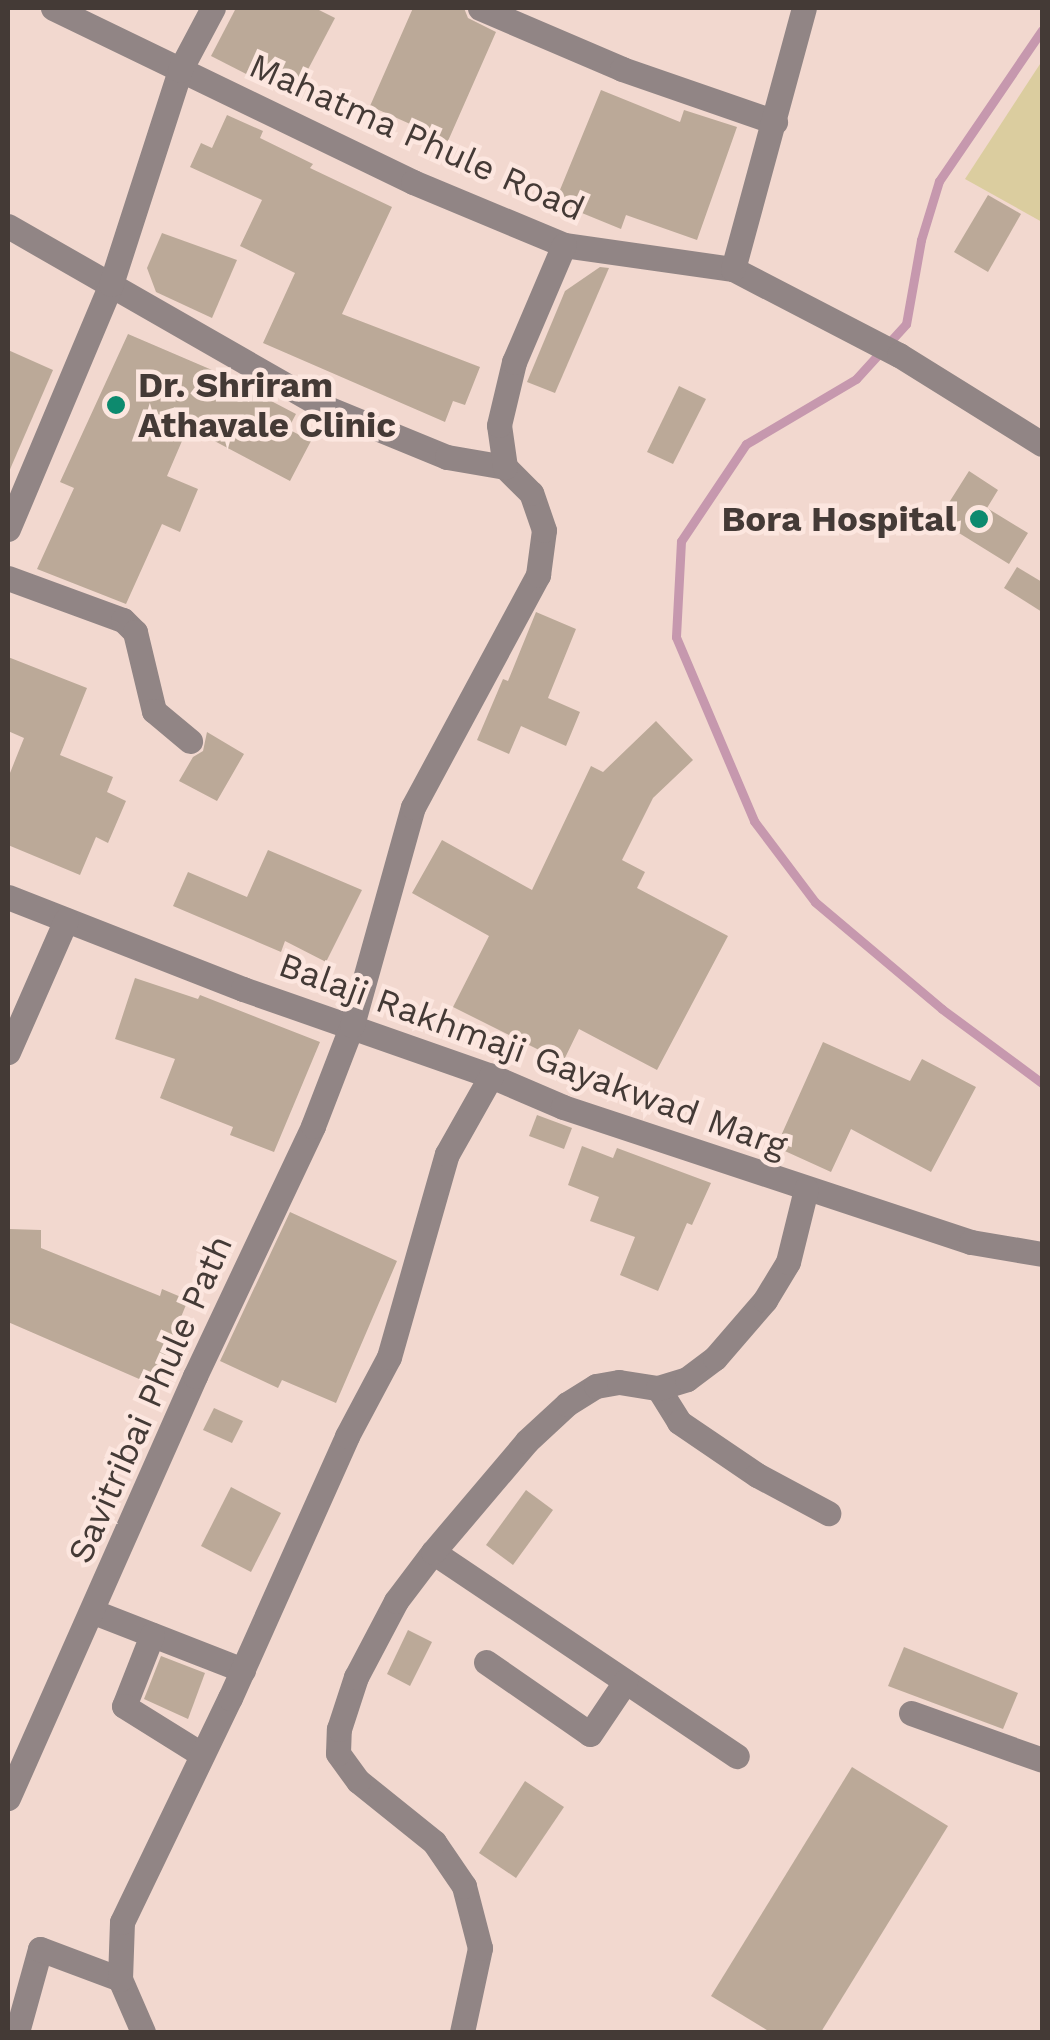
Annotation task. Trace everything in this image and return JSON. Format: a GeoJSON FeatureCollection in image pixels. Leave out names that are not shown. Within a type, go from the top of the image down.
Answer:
{"type":"FeatureCollection","features":[{"type":"Feature","properties":{"kind":"street","name":"Mahatma Phule Road"},"geometry":{"type":"LineString","coordinates":[[53,8],[414,182],[564,244],[732,269],[899,355],[1042,444]]}},
{"type":"Feature","properties":{"kind":"street"},"geometry":{"type":"LineString","coordinates":[[8,529],[111,284],[180,70],[212,8]]}},
{"type":"Feature","properties":{"kind":"street"},"geometry":{"type":"LineString","coordinates":[[480,8],[622,69],[776,122]]}},
{"type":"Feature","properties":{"kind":"street"},"geometry":{"type":"LineString","coordinates":[[732,269],[776,122],[804,8]]}},
{"type":"Feature","properties":{"kind":"street"},"geometry":{"type":"LineString","coordinates":[[8,226],[320,405],[376,431],[447,456],[505,467],[499,425],[514,362],[564,244]]}},
{"type":"Feature","properties":{"kind":"street","name":"Savitribai Phule Path"},"geometry":{"type":"LineString","coordinates":[[8,1798],[94,1612],[195,1376],[313,1126],[352,1025],[413,807],[538,576],[544,530],[531,493],[505,467]]}},
{"type":"Feature","properties":{"kind":"street"},"geometry":{"type":"LineString","coordinates":[[8,578],[123,620],[135,632],[154,711],[190,741]]}},
{"type":"Feature","properties":{"kind":"street","name":"Balaji Rakhmaji Gayakwad Marg"},"geometry":{"type":"LineString","coordinates":[[8,898],[491,1076],[563,1107],[972,1242],[1042,1254]]}},
{"type":"Feature","properties":{"kind":"street"},"geometry":{"type":"LineString","coordinates":[[8,1052],[66,920]]}},
{"type":"Feature","properties":{"kind":"street"},"geometry":{"type":"LineString","coordinates":[[143,2032],[120,1979],[122,1922],[243,1670],[347,1436],[389,1358],[447,1154],[491,1076]]}},
{"type":"Feature","properties":{"kind":"street"},"geometry":{"type":"LineString","coordinates":[[462,2032],[480,1948],[464,1886],[434,1842],[358,1781],[338,1753],[339,1729],[356,1677],[396,1602],[433,1552],[527,1441],[567,1404],[608,1384],[658,1388],[687,1379],[715,1358],[765,1300],[788,1262],[806,1189]]}},
{"type":"Feature","properties":{"kind":"street"},"geometry":{"type":"LineString","coordinates":[[658,1388],[679,1422],[757,1475],[828,1512]]}},
{"type":"Feature","properties":{"kind":"street"},"geometry":{"type":"LineString","coordinates":[[433,1552],[738,1756]]}},
{"type":"Feature","properties":{"kind":"street"},"geometry":{"type":"LineString","coordinates":[[94,1612],[243,1670]]}},
{"type":"Feature","properties":{"kind":"street"},"geometry":{"type":"LineString","coordinates":[[152,1635],[124,1706],[202,1754]]}},
{"type":"Feature","properties":{"kind":"street"},"geometry":{"type":"LineString","coordinates":[[486,1662],[590,1734],[624,1682]]}},
{"type":"Feature","properties":{"kind":"street"},"geometry":{"type":"LineString","coordinates":[[911,1713],[1042,1760]]}},
{"type":"Feature","properties":{"kind":"street"},"geometry":{"type":"LineString","coordinates":[[17,2032],[40,1950],[120,1979]]}},
{"type":"Feature","properties":{"kind":"shaded area"},"geometry":{"type":"Polygon","coordinates":[[[1042,61],[1042,222],[965,179],[1042,61]]]}},
{"type":"Feature","properties":{"kind":"building"},"geometry":{"type":"Polygon","coordinates":[[[236,8],[315,8],[335,18],[293,98],[211,56],[236,8]]]}},
{"type":"Feature","properties":{"kind":"building"},"geometry":{"type":"Polygon","coordinates":[[[413,8],[464,8],[468,18],[496,32],[448,141],[370,106],[413,8]]]}},
{"type":"Feature","properties":{"kind":"building"},"geometry":{"type":"Polygon","coordinates":[[[601,90],[680,122],[684,110],[737,127],[697,240],[626,215],[621,229],[555,202],[601,90]]]}},
{"type":"Feature","properties":{"kind":"building"},"geometry":{"type":"Polygon","coordinates":[[[227,115],[263,131],[260,138],[313,164],[310,168],[392,207],[342,314],[480,367],[465,405],[453,401],[445,422],[263,343],[295,273],[240,246],[262,200],[190,167],[201,143],[212,148],[227,115]]]}},
{"type":"Feature","properties":{"kind":"building"},"geometry":{"type":"Polygon","coordinates":[[[988,195],[1021,214],[988,272],[954,252],[988,195]]]}},
{"type":"Feature","properties":{"kind":"building"},"geometry":{"type":"Polygon","coordinates":[[[162,233],[237,260],[212,318],[156,292],[147,268],[162,233]]]}},
{"type":"Feature","properties":{"kind":"building"},"geometry":{"type":"Polygon","coordinates":[[[600,267],[609,268],[555,393],[527,382],[565,291],[600,267]]]}},
{"type":"Feature","properties":{"kind":"building"},"geometry":{"type":"Polygon","coordinates":[[[128,334],[212,370],[208,380],[249,402],[254,392],[296,414],[288,429],[311,441],[290,481],[188,427],[167,476],[198,489],[180,532],[162,524],[126,604],[37,569],[74,488],[60,482],[128,334]]]}},
{"type":"Feature","properties":{"kind":"building"},"geometry":{"type":"Polygon","coordinates":[[[8,350],[53,370],[8,474],[8,350]]]}},
{"type":"Feature","properties":{"kind":"building"},"geometry":{"type":"Polygon","coordinates":[[[679,386],[706,399],[673,464],[647,452],[679,386]]]}},
{"type":"Feature","properties":{"kind":"building"},"geometry":{"type":"Polygon","coordinates":[[[969,471],[998,490],[987,508],[1028,533],[1009,564],[938,520],[969,471]]]}},
{"type":"Feature","properties":{"kind":"building"},"geometry":{"type":"Polygon","coordinates":[[[1017,567],[1042,582],[1042,612],[1004,588],[1017,567]]]}},
{"type":"Feature","properties":{"kind":"building"},"geometry":{"type":"Polygon","coordinates":[[[536,612],[576,629],[548,698],[580,712],[566,746],[521,726],[509,754],[477,740],[503,679],[508,681],[536,612]]]}},
{"type":"Feature","properties":{"kind":"building"},"geometry":{"type":"Polygon","coordinates":[[[8,657],[87,688],[60,755],[113,777],[107,792],[126,801],[108,843],[96,837],[80,875],[8,845],[8,778],[24,738],[8,731],[8,657]]]}},
{"type":"Feature","properties":{"kind":"building"},"geometry":{"type":"Polygon","coordinates":[[[656,721],[693,760],[653,798],[622,860],[645,872],[637,888],[728,936],[657,1070],[579,1029],[563,1062],[453,1007],[489,936],[412,893],[442,840],[532,890],[591,766],[603,772],[656,721]]]}},
{"type":"Feature","properties":{"kind":"building"},"geometry":{"type":"Polygon","coordinates":[[[207,732],[244,754],[217,801],[179,781],[193,757],[203,751],[207,732]]]}},
{"type":"Feature","properties":{"kind":"building"},"geometry":{"type":"Polygon","coordinates":[[[268,850],[362,890],[326,962],[285,941],[281,952],[173,906],[188,872],[247,897],[268,850]]]}},
{"type":"Feature","properties":{"kind":"building"},"geometry":{"type":"Polygon","coordinates":[[[135,978],[198,999],[200,995],[320,1042],[274,1152],[230,1135],[233,1127],[160,1098],[175,1059],[115,1039],[135,978]]]}},
{"type":"Feature","properties":{"kind":"building"},"geometry":{"type":"Polygon","coordinates":[[[823,1042],[910,1081],[922,1059],[976,1087],[931,1172],[851,1129],[831,1172],[776,1147],[823,1042]]]}},
{"type":"Feature","properties":{"kind":"building"},"geometry":{"type":"Polygon","coordinates":[[[537,1115],[572,1128],[564,1149],[529,1136],[537,1115]]]}},
{"type":"Feature","properties":{"kind":"building"},"geometry":{"type":"Polygon","coordinates":[[[582,1146],[613,1158],[617,1148],[711,1183],[692,1225],[687,1223],[658,1291],[620,1275],[635,1237],[590,1221],[599,1197],[568,1185],[582,1146]]]}},
{"type":"Feature","properties":{"kind":"building"},"geometry":{"type":"Polygon","coordinates":[[[290,1212],[397,1261],[336,1403],[282,1380],[278,1388],[220,1361],[290,1212]]]}},
{"type":"Feature","properties":{"kind":"building"},"geometry":{"type":"Polygon","coordinates":[[[8,1229],[41,1230],[41,1248],[160,1296],[162,1289],[188,1300],[153,1385],[8,1322],[8,1229]]]}},
{"type":"Feature","properties":{"kind":"building"},"geometry":{"type":"Polygon","coordinates":[[[214,1408],[243,1421],[232,1443],[203,1430],[214,1408]]]}},
{"type":"Feature","properties":{"kind":"building"},"geometry":{"type":"Polygon","coordinates":[[[231,1487],[281,1513],[251,1572],[201,1546],[231,1487]]]}},
{"type":"Feature","properties":{"kind":"building"},"geometry":{"type":"Polygon","coordinates":[[[526,1490],[553,1510],[513,1565],[486,1545],[526,1490]]]}},
{"type":"Feature","properties":{"kind":"building"},"geometry":{"type":"Polygon","coordinates":[[[408,1630],[432,1642],[410,1686],[387,1674],[408,1630]]]}},
{"type":"Feature","properties":{"kind":"building"},"geometry":{"type":"Polygon","coordinates":[[[904,1647],[1018,1693],[1003,1729],[888,1686],[904,1647]]]}},
{"type":"Feature","properties":{"kind":"building"},"geometry":{"type":"Polygon","coordinates":[[[161,1656],[205,1673],[188,1719],[144,1699],[161,1656]]]}},
{"type":"Feature","properties":{"kind":"building"},"geometry":{"type":"Polygon","coordinates":[[[852,1767],[948,1826],[821,2032],[770,2032],[711,1996],[852,1767]]]}},
{"type":"Feature","properties":{"kind":"building"},"geometry":{"type":"Polygon","coordinates":[[[525,1781],[564,1807],[516,1878],[479,1853],[525,1781]]]}},
{"type":"Feature","properties":{"kind":"waterway"},"geometry":{"type":"LineString","coordinates":[[1042,30],[939,181],[921,240],[906,324],[856,379],[746,444],[681,541],[676,637],[754,821],[815,902],[942,1009],[1042,1083]]}},
{"type":"Feature","properties":{"kind":"place","name":"Dr. Shriram Athavale Clinic"},"geometry":{"type":"Point","coordinates":[116,405]}},
{"type":"Feature","properties":{"kind":"place","name":"Bora Hospital"},"geometry":{"type":"Point","coordinates":[979,519]}}]}
